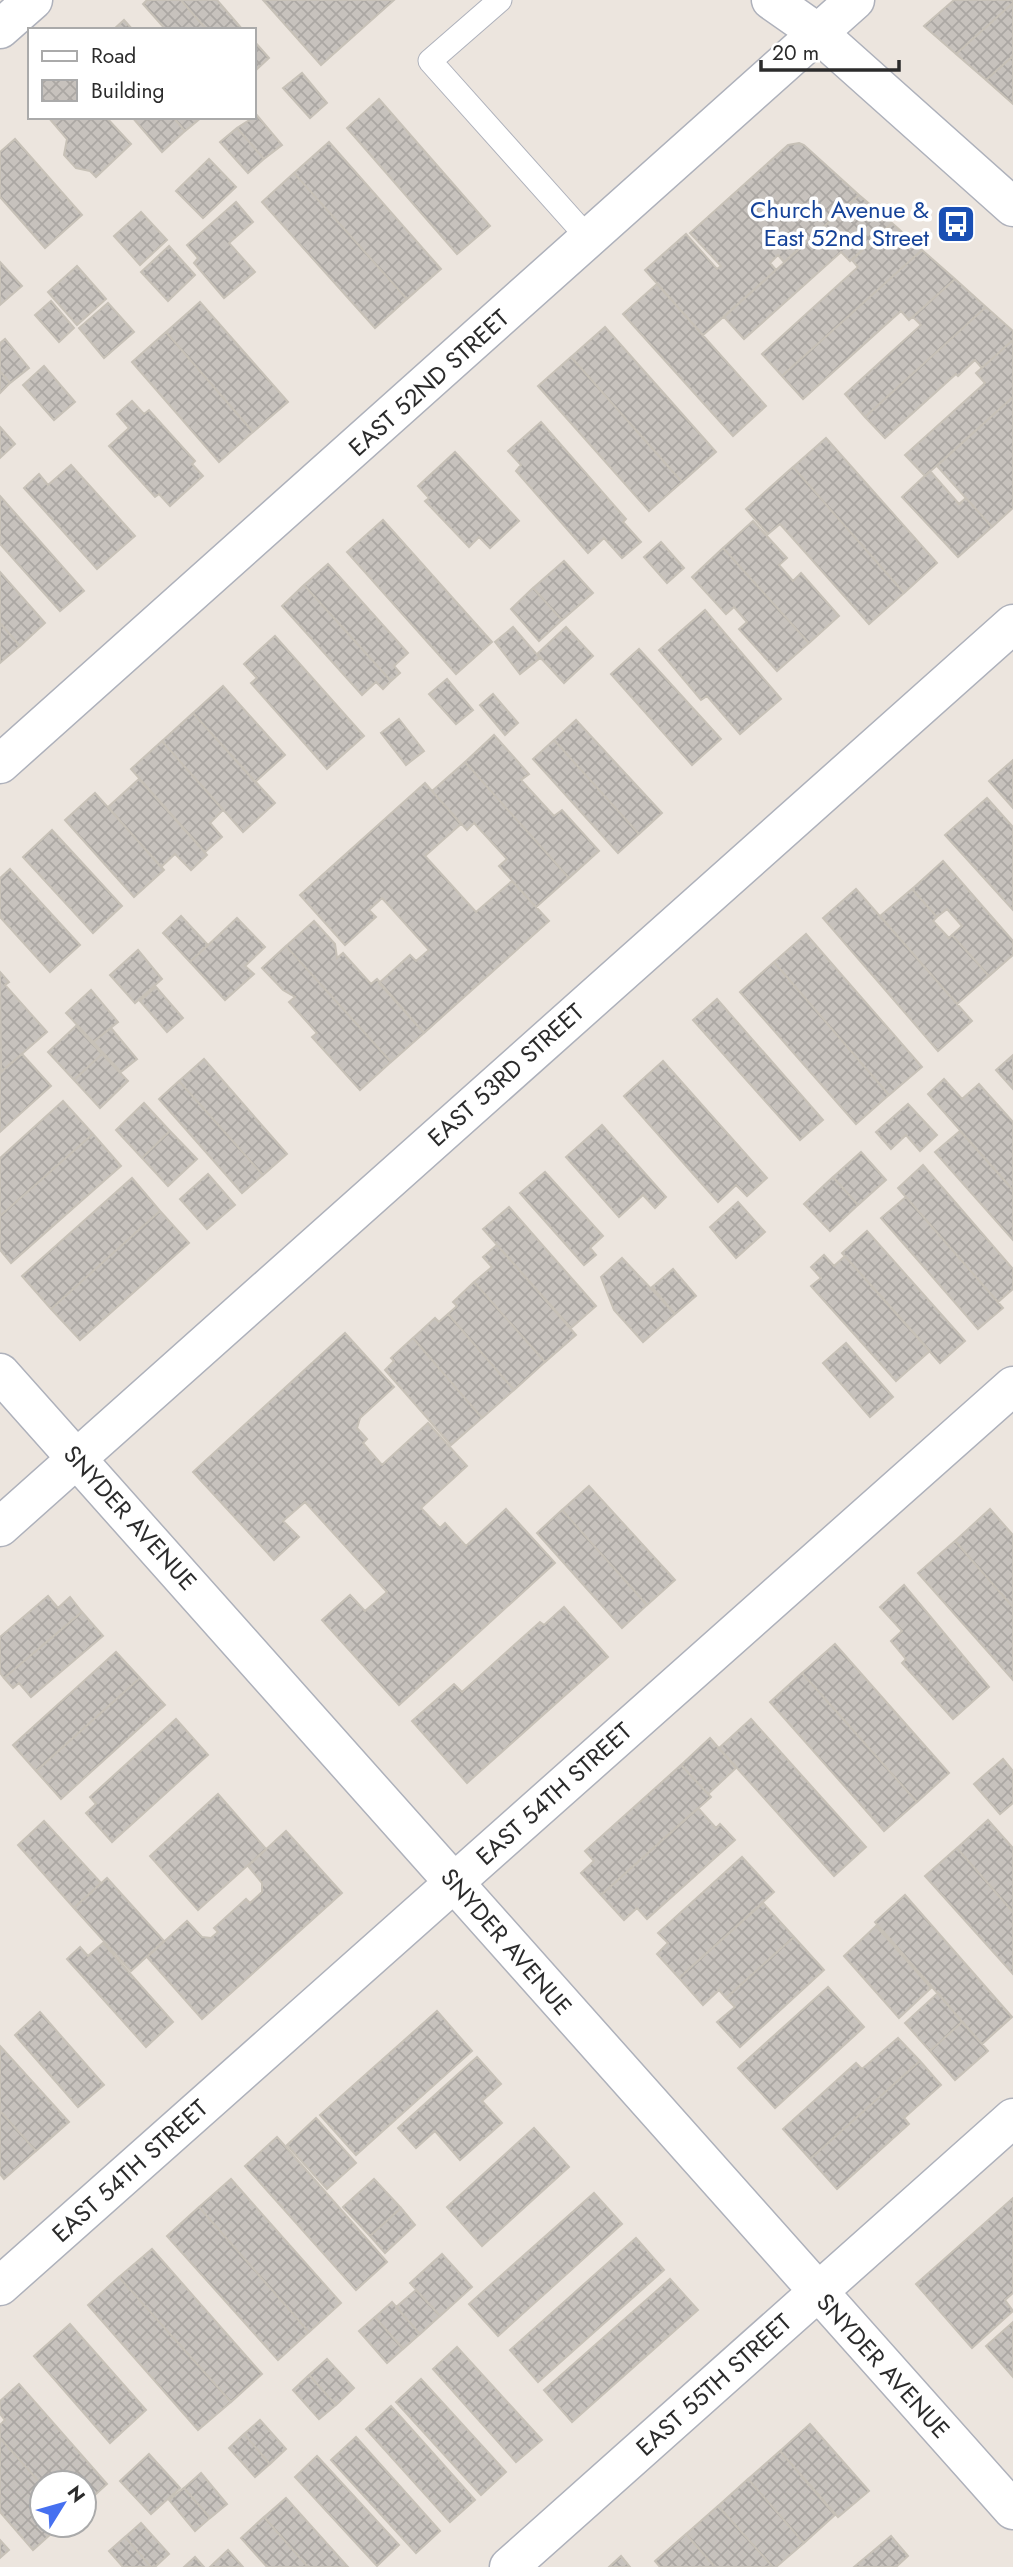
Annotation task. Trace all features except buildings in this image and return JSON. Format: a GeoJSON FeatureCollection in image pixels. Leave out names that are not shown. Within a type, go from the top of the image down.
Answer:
{"type":"FeatureCollection","features":[{"type":"Feature","properties":{"kind":"street"},"geometry":{"type":"LineString","coordinates":[[0,29],[33,0]]}},
{"type":"Feature","properties":{"kind":"street"},"geometry":{"type":"LineString","coordinates":[[771,0],[818,33],[1013,207]]}},
{"type":"Feature","properties":{"kind":"street","name":"EAST 52ND STREET"},"geometry":{"type":"LineString","coordinates":[[0,764],[590,240],[855,0]]}},
{"type":"Feature","properties":{"kind":"street","name":"EAST 53RD STREET"},"geometry":{"type":"LineString","coordinates":[[0,1527],[1013,624]]}},
{"type":"Feature","properties":{"kind":"street","name":"SNYDER AVENUE"},"geometry":{"type":"LineString","coordinates":[[0,1373],[1013,2510]]}},
{"type":"Feature","properties":{"kind":"street","name":"EAST 54TH STREET"},"geometry":{"type":"LineString","coordinates":[[0,2286],[1013,1386]]}},
{"type":"Feature","properties":{"kind":"street","name":"EAST 55TH STREET"},"geometry":{"type":"LineString","coordinates":[[509,2567],[1013,2118]]}},
{"type":"Feature","properties":{"kind":"lane"},"geometry":{"type":"LineString","coordinates":[[500,0],[430,61],[590,240]]}},
{"type":"Feature","properties":{"kind":"place","name":"Church Avenue & East 52nd Street"},"geometry":{"type":"Point","coordinates":[956,224]}}]}
